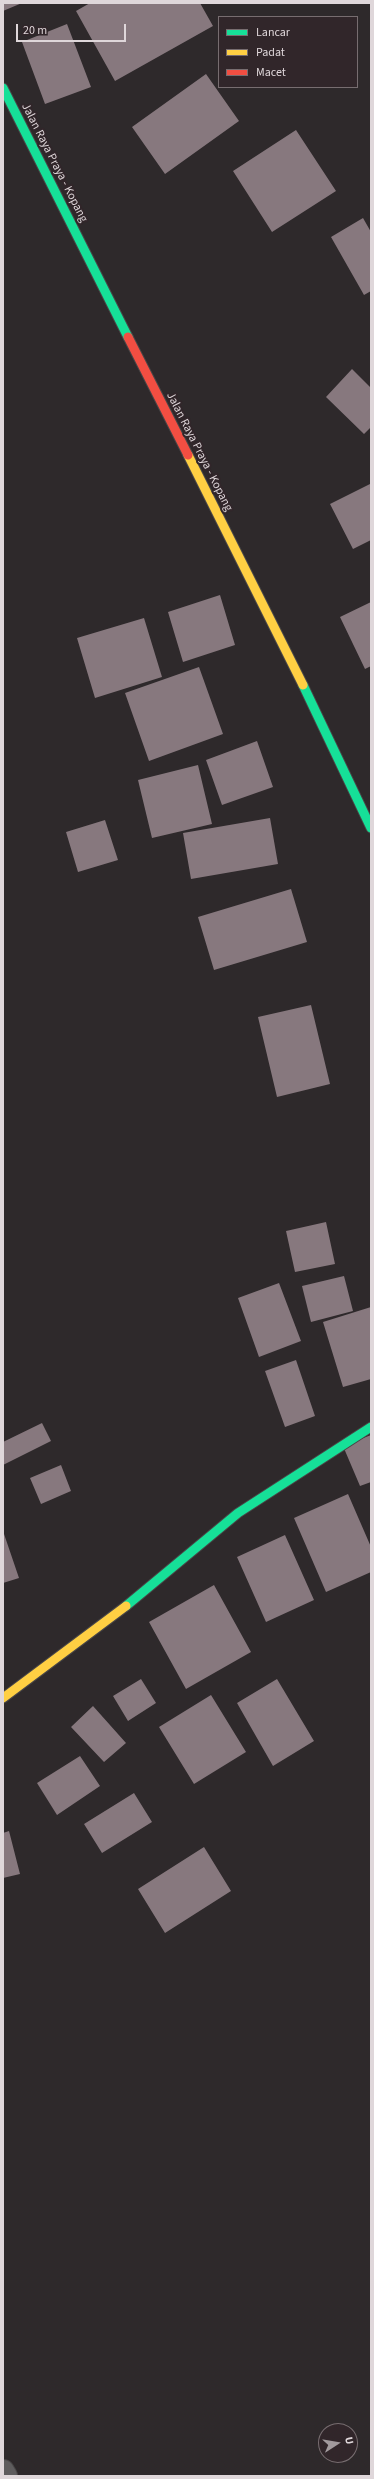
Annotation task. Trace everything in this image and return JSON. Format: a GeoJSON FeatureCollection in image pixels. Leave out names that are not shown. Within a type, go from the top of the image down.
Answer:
{"type":"FeatureCollection","features":[{"type":"Feature","properties":{"kind":"main road","name":"Jalan Raya Praya - Kopang"},"geometry":{"type":"LineString","coordinates":[[3,88],[293,665],[371,828]]}},
{"type":"Feature","properties":{"kind":"main road"},"geometry":{"type":"LineString","coordinates":[[3,1698],[140,1595],[238,1513],[371,1427]]}},
{"type":"Feature","properties":{"kind":"street"},"geometry":{"type":"LineString","coordinates":[[3,2471],[6,2476]]}},
{"type":"Feature","properties":{"kind":"building"},"geometry":{"type":"Polygon","coordinates":[[[3,3],[22,3],[3,11],[3,3]]]}},
{"type":"Feature","properties":{"kind":"building"},"geometry":{"type":"Polygon","coordinates":[[[90,3],[200,3],[213,26],[115,81],[76,11],[90,3]]]}},
{"type":"Feature","properties":{"kind":"building"},"geometry":{"type":"Polygon","coordinates":[[[67,24],[91,87],[45,104],[22,42],[67,24]]]}},
{"type":"Feature","properties":{"kind":"building"},"geometry":{"type":"Polygon","coordinates":[[[206,74],[239,121],[165,174],[132,127],[206,74]]]}},
{"type":"Feature","properties":{"kind":"building"},"geometry":{"type":"Polygon","coordinates":[[[296,130],[336,191],[272,232],[233,171],[296,130]]]}},
{"type":"Feature","properties":{"kind":"building"},"geometry":{"type":"Polygon","coordinates":[[[363,218],[371,232],[371,291],[364,295],[331,237],[363,218]]]}},
{"type":"Feature","properties":{"kind":"building"},"geometry":{"type":"Polygon","coordinates":[[[352,369],[371,388],[371,427],[364,434],[326,397],[352,369]]]}},
{"type":"Feature","properties":{"kind":"building"},"geometry":{"type":"Polygon","coordinates":[[[370,484],[371,540],[353,549],[330,504],[370,484]]]}},
{"type":"Feature","properties":{"kind":"building"},"geometry":{"type":"Polygon","coordinates":[[[220,595],[235,645],[183,662],[168,612],[220,595]]]}},
{"type":"Feature","properties":{"kind":"building"},"geometry":{"type":"Polygon","coordinates":[[[371,602],[371,666],[365,669],[340,617],[371,602]]]}},
{"type":"Feature","properties":{"kind":"building"},"geometry":{"type":"Polygon","coordinates":[[[144,618],[162,677],[95,698],[77,638],[144,618]]]}},
{"type":"Feature","properties":{"kind":"building"},"geometry":{"type":"Polygon","coordinates":[[[199,667],[223,734],[149,761],[125,693],[199,667]]]}},
{"type":"Feature","properties":{"kind":"building"},"geometry":{"type":"Polygon","coordinates":[[[257,741],[273,787],[222,805],[206,760],[257,741]]]}},
{"type":"Feature","properties":{"kind":"building"},"geometry":{"type":"Polygon","coordinates":[[[198,765],[212,824],[152,838],[138,780],[198,765]]]}},
{"type":"Feature","properties":{"kind":"building"},"geometry":{"type":"Polygon","coordinates":[[[270,818],[278,864],[191,879],[183,833],[270,818]]]}},
{"type":"Feature","properties":{"kind":"building"},"geometry":{"type":"Polygon","coordinates":[[[105,820],[118,860],[78,872],[66,832],[105,820]]]}},
{"type":"Feature","properties":{"kind":"building"},"geometry":{"type":"Polygon","coordinates":[[[291,889],[307,942],[214,970],[198,917],[291,889]]]}},
{"type":"Feature","properties":{"kind":"building"},"geometry":{"type":"Polygon","coordinates":[[[311,1005],[330,1084],[277,1097],[258,1017],[311,1005]]]}},
{"type":"Feature","properties":{"kind":"building"},"geometry":{"type":"Polygon","coordinates":[[[326,1222],[335,1264],[295,1272],[286,1231],[326,1222]]]}},
{"type":"Feature","properties":{"kind":"building"},"geometry":{"type":"Polygon","coordinates":[[[344,1276],[353,1311],[311,1322],[302,1286],[344,1276]]]}},
{"type":"Feature","properties":{"kind":"building"},"geometry":{"type":"Polygon","coordinates":[[[279,1283],[301,1341],[259,1357],[238,1298],[279,1283]]]}},
{"type":"Feature","properties":{"kind":"building"},"geometry":{"type":"Polygon","coordinates":[[[371,1307],[371,1379],[343,1387],[323,1322],[371,1307]]]}},
{"type":"Feature","properties":{"kind":"building"},"geometry":{"type":"Polygon","coordinates":[[[296,1360],[315,1416],[285,1427],[265,1371],[296,1360]]]}},
{"type":"Feature","properties":{"kind":"building"},"geometry":{"type":"Polygon","coordinates":[[[42,1423],[51,1441],[3,1465],[3,1442],[42,1423]]]}},
{"type":"Feature","properties":{"kind":"building"},"geometry":{"type":"Polygon","coordinates":[[[371,1435],[371,1482],[360,1486],[343,1446],[371,1435]]]}},
{"type":"Feature","properties":{"kind":"building"},"geometry":{"type":"Polygon","coordinates":[[[61,1465],[71,1491],[41,1504],[30,1478],[61,1465]]]}},
{"type":"Feature","properties":{"kind":"building"},"geometry":{"type":"Polygon","coordinates":[[[348,1494],[371,1547],[371,1572],[326,1592],[294,1518],[348,1494]]]}},
{"type":"Feature","properties":{"kind":"building"},"geometry":{"type":"Polygon","coordinates":[[[3,1531],[19,1578],[3,1583],[3,1531]]]}},
{"type":"Feature","properties":{"kind":"building"},"geometry":{"type":"Polygon","coordinates":[[[285,1535],[314,1600],[266,1622],[237,1557],[285,1535]]]}},
{"type":"Feature","properties":{"kind":"building"},"geometry":{"type":"Polygon","coordinates":[[[214,1585],[251,1652],[186,1689],[149,1622],[214,1585]]]}},
{"type":"Feature","properties":{"kind":"building"},"geometry":{"type":"Polygon","coordinates":[[[141,1679],[156,1703],[128,1721],[113,1696],[141,1679]]]}},
{"type":"Feature","properties":{"kind":"building"},"geometry":{"type":"Polygon","coordinates":[[[277,1679],[314,1741],[273,1766],[237,1703],[277,1679]]]}},
{"type":"Feature","properties":{"kind":"building"},"geometry":{"type":"Polygon","coordinates":[[[211,1695],[246,1752],[194,1784],[159,1727],[211,1695]]]}},
{"type":"Feature","properties":{"kind":"building"},"geometry":{"type":"Polygon","coordinates":[[[93,1706],[126,1743],[104,1762],[71,1727],[93,1706]]]}},
{"type":"Feature","properties":{"kind":"building"},"geometry":{"type":"Polygon","coordinates":[[[80,1756],[100,1786],[57,1815],[37,1783],[80,1756]]]}},
{"type":"Feature","properties":{"kind":"building"},"geometry":{"type":"Polygon","coordinates":[[[134,1793],[152,1822],[102,1853],[84,1824],[134,1793]]]}},
{"type":"Feature","properties":{"kind":"building"},"geometry":{"type":"Polygon","coordinates":[[[9,1831],[20,1874],[3,1878],[3,1833],[9,1831]]]}},
{"type":"Feature","properties":{"kind":"building"},"geometry":{"type":"Polygon","coordinates":[[[204,1847],[231,1891],[165,1933],[138,1889],[204,1847]]]}},
{"type":"Feature","properties":{"kind":"traffic: fast"},"geometry":{"type":"LineString","coordinates":[[3,88],[128,337]]}},
{"type":"Feature","properties":{"kind":"traffic: fast"},"geometry":{"type":"LineString","coordinates":[[303,685],[371,828]]}},
{"type":"Feature","properties":{"kind":"traffic: fast"},"geometry":{"type":"LineString","coordinates":[[126,1606],[238,1513],[371,1427]]}},
{"type":"Feature","properties":{"kind":"traffic: slow"},"geometry":{"type":"LineString","coordinates":[[188,455],[303,685]]}},
{"type":"Feature","properties":{"kind":"traffic: slow"},"geometry":{"type":"LineString","coordinates":[[3,1698],[126,1606]]}},
{"type":"Feature","properties":{"kind":"traffic: jam"},"geometry":{"type":"LineString","coordinates":[[128,337],[188,455]]}}]}
